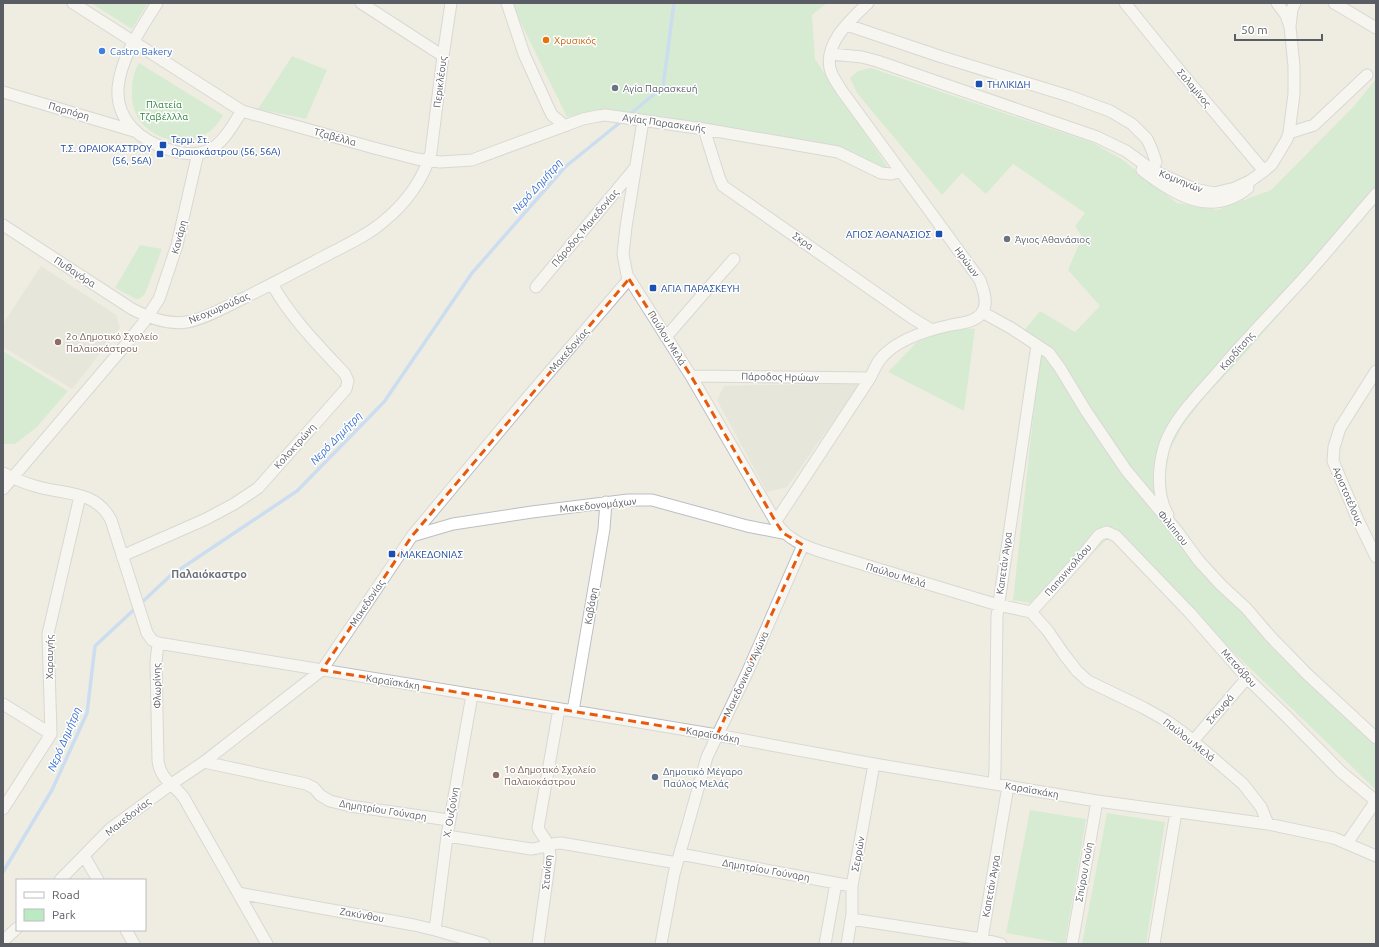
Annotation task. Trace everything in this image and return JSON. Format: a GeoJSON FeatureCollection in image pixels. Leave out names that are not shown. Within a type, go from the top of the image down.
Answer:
{"type":"FeatureCollection","features":[{"type":"Feature","properties":{"kind":"street","name":"Τζαβέλλα"},"geometry":{"type":"LineString","coordinates":[[73,3],[242,111],[374,148],[429,161]]}},
{"type":"Feature","properties":{"kind":"street"},"geometry":{"type":"LineString","coordinates":[[157,3],[133,41],[125,57],[119,80],[118,90],[120,106],[123,114],[134,130],[149,142],[159,146],[178,152],[198,153],[210,150],[219,142],[242,111]]}},
{"type":"Feature","properties":{"kind":"street"},"geometry":{"type":"LineString","coordinates":[[361,3],[443,56]]}},
{"type":"Feature","properties":{"kind":"street","name":"Περικλέους"},"geometry":{"type":"LineString","coordinates":[[429,161],[433,144],[443,56],[451,3]]}},
{"type":"Feature","properties":{"kind":"street"},"geometry":{"type":"LineString","coordinates":[[507,3],[521,45],[549,109],[552,115],[565,126]]}},
{"type":"Feature","properties":{"kind":"street","name":"Ηρώων"},"geometry":{"type":"LineString","coordinates":[[868,3],[847,25],[836,40],[831,54],[830,69],[837,82],[900,171],[980,280],[984,294],[985,306],[982,312]]}},
{"type":"Feature","properties":{"kind":"street","name":"Σαλαμίνος"},"geometry":{"type":"LineString","coordinates":[[1125,3],[1264,171]]}},
{"type":"Feature","properties":{"kind":"street"},"geometry":{"type":"LineString","coordinates":[[1277,3],[1286,14],[1290,27]]}},
{"type":"Feature","properties":{"kind":"street"},"geometry":{"type":"LineString","coordinates":[[1290,27],[1292,9],[1295,3]]}},
{"type":"Feature","properties":{"kind":"street"},"geometry":{"type":"LineString","coordinates":[[1334,3],[1376,28]]}},
{"type":"Feature","properties":{"kind":"street"},"geometry":{"type":"LineString","coordinates":[[847,25],[942,57],[1069,96],[1110,111],[1132,124],[1147,139],[1156,162],[1150,172]]}},
{"type":"Feature","properties":{"kind":"street","name":"Κομνηνών"},"geometry":{"type":"LineString","coordinates":[[831,54],[862,57],[877,61],[1097,137],[1150,172],[1194,189],[1214,193],[1235,188],[1250,181],[1264,171],[1272,164],[1279,154],[1289,133],[1294,83],[1293,47],[1290,27]]}},
{"type":"Feature","properties":{"kind":"street"},"geometry":{"type":"LineString","coordinates":[[1289,133],[1314,125],[1368,75]]}},
{"type":"Feature","properties":{"kind":"street","name":"Παρπόρη"},"geometry":{"type":"LineString","coordinates":[[3,92],[134,130]]}},
{"type":"Feature","properties":{"kind":"street","name":"Αγίας Παρασκευής"},"geometry":{"type":"LineString","coordinates":[[429,161],[450,162],[472,160],[565,126],[598,116],[612,116],[704,129],[838,152],[875,171],[886,174],[900,171]]}},
{"type":"Feature","properties":{"kind":"street","name":"Παύλου Μελά"},"geometry":{"type":"LineString","coordinates":[[643,121],[623,254],[629,280],[691,376],[783,533],[803,545],[998,605],[1031,612],[1048,631],[1077,671],[1088,681],[1138,704],[1168,721],[1243,784],[1261,807],[1268,824]]}},
{"type":"Feature","properties":{"kind":"street","name":"Σκρα"},"geometry":{"type":"LineString","coordinates":[[704,129],[721,182],[727,188],[912,318],[932,330]]}},
{"type":"Feature","properties":{"kind":"street","name":"Κανάρη"},"geometry":{"type":"LineString","coordinates":[[148,316],[159,299],[174,257],[198,153]]}},
{"type":"Feature","properties":{"kind":"street","name":"Νεοχωρούδας"},"geometry":{"type":"LineString","coordinates":[[148,316],[172,322],[190,322],[224,308],[272,284],[362,236],[383,222],[397,209],[409,195],[423,174],[429,161]]}},
{"type":"Feature","properties":{"kind":"street","name":"Πάροδος Μακεδονίας"},"geometry":{"type":"LineString","coordinates":[[536,287],[635,168]]}},
{"type":"Feature","properties":{"kind":"street","name":"Καρδίτσης"},"geometry":{"type":"LineString","coordinates":[[1177,531],[1164,508],[1160,493],[1161,460],[1165,443],[1178,421],[1229,360],[1316,264],[1376,194]]}},
{"type":"Feature","properties":{"kind":"street","name":"Πυθαγόρα"},"geometry":{"type":"LineString","coordinates":[[3,225],[132,309],[148,316]]}},
{"type":"Feature","properties":{"kind":"street"},"geometry":{"type":"LineString","coordinates":[[666,337],[734,259]]}},
{"type":"Feature","properties":{"kind":"street","name":"Μακεδονίας"},"geometry":{"type":"LineString","coordinates":[[61,879],[110,829],[204,762],[322,670],[412,536],[527,398],[629,280]]}},
{"type":"Feature","properties":{"kind":"street","name":"Κολοκτρώνη"},"geometry":{"type":"LineString","coordinates":[[122,556],[206,519],[234,504],[258,488],[346,389],[348,381],[345,374],[304,328],[272,284]]}},
{"type":"Feature","properties":{"kind":"street"},"geometry":{"type":"LineString","coordinates":[[776,521],[870,378],[882,357],[898,345],[914,336],[970,321],[982,312]]}},
{"type":"Feature","properties":{"kind":"street","name":"Φιλίππου"},"geometry":{"type":"LineString","coordinates":[[982,312],[1011,328],[1049,353],[1126,470],[1200,561],[1221,585],[1246,608],[1270,636],[1376,738]]}},
{"type":"Feature","properties":{"kind":"street"},"geometry":{"type":"LineString","coordinates":[[3,489],[8,475],[106,368],[148,316]]}},
{"type":"Feature","properties":{"kind":"street","name":"Καπετάν Άγρα"},"geometry":{"type":"LineString","coordinates":[[994,783],[998,605],[1037,345]]}},
{"type":"Feature","properties":{"kind":"street","name":"Αριστοτέλους"},"geometry":{"type":"LineString","coordinates":[[1376,371],[1340,428],[1334,447],[1334,461],[1358,520],[1376,557]]}},
{"type":"Feature","properties":{"kind":"street","name":"Πάροδος Ηρώων"},"geometry":{"type":"LineString","coordinates":[[691,376],[870,378]]}},
{"type":"Feature","properties":{"kind":"street"},"geometry":{"type":"LineString","coordinates":[[8,475],[34,486],[80,496],[99,504],[111,520],[143,622],[149,636],[158,643]]}},
{"type":"Feature","properties":{"kind":"street","name":"Χαραυγής"},"geometry":{"type":"LineString","coordinates":[[51,734],[48,634],[80,496]]}},
{"type":"Feature","properties":{"kind":"street","name":"Μακεδονομάχων"},"geometry":{"type":"LineString","coordinates":[[412,536],[453,524],[628,500],[652,500],[747,526],[783,533]]}},
{"type":"Feature","properties":{"kind":"street","name":"Καβάφη"},"geometry":{"type":"LineString","coordinates":[[573,711],[604,529],[606,502]]}},
{"type":"Feature","properties":{"kind":"street","name":"Παπανικολάου"},"geometry":{"type":"LineString","coordinates":[[1031,612],[1099,535],[1106,532]]}},
{"type":"Feature","properties":{"kind":"street","name":"Μετσόβου"},"geometry":{"type":"LineString","coordinates":[[1106,532],[1116,536],[1190,613],[1247,678],[1341,772],[1376,801]]}},
{"type":"Feature","properties":{"kind":"street","name":"Μακεδονικού Αγώνα"},"geometry":{"type":"LineString","coordinates":[[661,944],[679,858],[704,767],[803,545]]}},
{"type":"Feature","properties":{"kind":"street","name":"Καραϊσκάκη"},"geometry":{"type":"LineString","coordinates":[[158,643],[717,735],[874,764],[1097,801],[1268,824]]}},
{"type":"Feature","properties":{"kind":"street","name":"Φλωρίνης"},"geometry":{"type":"LineString","coordinates":[[158,643],[156,662],[158,764],[161,772],[170,785],[184,798],[267,944]]}},
{"type":"Feature","properties":{"kind":"street","name":"Σκουφά"},"geometry":{"type":"LineString","coordinates":[[1193,741],[1247,678]]}},
{"type":"Feature","properties":{"kind":"street","name":"Χ. Ουζούνη"},"geometry":{"type":"LineString","coordinates":[[435,930],[446,836],[472,695]]}},
{"type":"Feature","properties":{"kind":"street"},"geometry":{"type":"LineString","coordinates":[[3,704],[51,734],[3,809]]}},
{"type":"Feature","properties":{"kind":"street","name":"Στανίση"},"geometry":{"type":"LineString","coordinates":[[538,944],[550,858],[548,846],[538,828],[559,709]]}},
{"type":"Feature","properties":{"kind":"street","name":"Δημητρίου Γούναρη"},"geometry":{"type":"LineString","coordinates":[[204,762],[306,784],[314,788],[320,795],[330,801],[350,806],[449,820]]}},
{"type":"Feature","properties":{"kind":"street","name":"Σερρών"},"geometry":{"type":"LineString","coordinates":[[847,944],[852,919],[852,886],[874,764]]}},
{"type":"Feature","properties":{"kind":"street","name":"Καπετάν Άγρα"},"geometry":{"type":"LineString","coordinates":[[982,939],[1008,786]]}},
{"type":"Feature","properties":{"kind":"street","name":"Σπύρου Λούη"},"geometry":{"type":"LineString","coordinates":[[1072,944],[1097,801]]}},
{"type":"Feature","properties":{"kind":"street"},"geometry":{"type":"LineString","coordinates":[[1347,843],[1376,801]]}},
{"type":"Feature","properties":{"kind":"street"},"geometry":{"type":"LineString","coordinates":[[1154,944],[1176,812]]}},
{"type":"Feature","properties":{"kind":"street"},"geometry":{"type":"LineString","coordinates":[[1268,824],[1317,834],[1347,843],[1376,856]]}},
{"type":"Feature","properties":{"kind":"street","name":"Δημητρίου Γούναρη"},"geometry":{"type":"LineString","coordinates":[[446,836],[531,849],[561,843],[679,858],[836,882],[852,886]]}},
{"type":"Feature","properties":{"kind":"street"},"geometry":{"type":"LineString","coordinates":[[84,856],[97,879]]}},
{"type":"Feature","properties":{"kind":"street"},"geometry":{"type":"LineString","coordinates":[[825,944],[836,882]]}},
{"type":"Feature","properties":{"kind":"street","name":"Ζακύνθου"},"geometry":{"type":"LineString","coordinates":[[238,893],[435,930],[449,939],[484,944]]}},
{"type":"Feature","properties":{"kind":"street"},"geometry":{"type":"LineString","coordinates":[[852,919],[982,939],[1001,944]]}},
{"type":"Feature","properties":{"kind":"street"},"geometry":{"type":"LineString","coordinates":[[3,942],[16,929]]}},
{"type":"Feature","properties":{"kind":"street"},"geometry":{"type":"LineString","coordinates":[[127,931],[134,944]]}},
{"type":"Feature","properties":{"kind":"highlighted area"},"geometry":{"type":"Polygon","coordinates":[[[629,279],[691,376],[777,524],[783,533],[803,545],[717,735],[322,670],[412,536],[629,279]]]}},
{"type":"Feature","properties":{"kind":"shaded area"},"geometry":{"type":"Polygon","coordinates":[[[41,266],[116,315],[120,328],[72,389],[3,347],[3,324],[41,266]]]}},
{"type":"Feature","properties":{"kind":"shaded area"},"geometry":{"type":"Polygon","coordinates":[[[860,383],[787,487],[767,492],[717,400],[724,386],[860,383]]]}},
{"type":"Feature","properties":{"kind":"green space"},"geometry":{"type":"Polygon","coordinates":[[[91,3],[148,3],[132,29],[91,3]]]}},
{"type":"Feature","properties":{"kind":"green space"},"geometry":{"type":"Polygon","coordinates":[[[511,3],[827,3],[812,15],[815,59],[889,169],[833,145],[592,111],[567,117],[511,3]]]}},
{"type":"Feature","properties":{"kind":"green space"},"geometry":{"type":"Polygon","coordinates":[[[292,56],[327,70],[306,119],[258,109],[292,56]]]}},
{"type":"Feature","properties":{"kind":"green space","name":"Πλατεία Τζαβέλλλα"},"geometry":{"type":"Polygon","coordinates":[[[139,63],[223,115],[212,129],[198,138],[183,141],[167,139],[153,132],[141,122],[134,108],[132,83],[139,63]]]}},
{"type":"Feature","properties":{"kind":"green space"},"geometry":{"type":"Polygon","coordinates":[[[871,68],[1093,143],[1123,160],[1177,203],[1217,210],[1271,190],[1355,105],[1376,79],[1376,204],[1234,366],[1205,396],[1183,425],[1169,451],[1165,480],[1173,536],[1376,738],[1376,790],[1199,619],[1117,529],[1041,605],[1013,600],[1040,355],[1022,333],[1040,311],[1075,332],[1100,306],[1068,270],[1082,237],[1075,226],[1085,213],[1013,164],[986,194],[962,173],[942,195],[857,93],[850,78],[858,71],[871,68]],[[1068,373],[1121,465],[1145,499],[1086,400],[1068,373]]]}},
{"type":"Feature","properties":{"kind":"green space"},"geometry":{"type":"Polygon","coordinates":[[[140,245],[162,249],[145,294],[139,299],[136,299],[115,288],[140,245]]]}},
{"type":"Feature","properties":{"kind":"green space"},"geometry":{"type":"Polygon","coordinates":[[[965,328],[975,329],[964,411],[888,372],[917,342],[945,331],[965,328]]]}},
{"type":"Feature","properties":{"kind":"green space"},"geometry":{"type":"Polygon","coordinates":[[[3,351],[68,391],[37,427],[15,444],[3,444],[3,351]]]}},
{"type":"Feature","properties":{"kind":"green space"},"geometry":{"type":"Polygon","coordinates":[[[1030,810],[1086,819],[1065,944],[1006,933],[1030,810]]]}},
{"type":"Feature","properties":{"kind":"green space"},"geometry":{"type":"Polygon","coordinates":[[[1107,813],[1165,822],[1146,944],[1082,944],[1107,813]]]}},
{"type":"Feature","properties":{"kind":"waterway","name":"Νερό Δημήτρη"},"geometry":{"type":"LineString","coordinates":[[629,115],[663,87],[674,3]]}},
{"type":"Feature","properties":{"kind":"waterway","name":"Νερό Δημήτρη"},"geometry":{"type":"LineString","coordinates":[[3,872],[52,790],[87,713],[95,646],[170,576],[297,491],[384,402],[472,273],[565,167],[623,120]]}},
{"type":"Feature","properties":{"kind":"place","name":"Χρυσικός"},"geometry":{"type":"Point","coordinates":[546,40]}},
{"type":"Feature","properties":{"kind":"place","name":"Castro Bakery"},"geometry":{"type":"Point","coordinates":[102,51]}},
{"type":"Feature","properties":{"kind":"place","name":"ΤΗΛΙΚΙΔΗ"},"geometry":{"type":"Point","coordinates":[979,84]}},
{"type":"Feature","properties":{"kind":"place","name":"Αγία Παρασκευή"},"geometry":{"type":"Point","coordinates":[615,88]}},
{"type":"Feature","properties":{"kind":"place","name":"Τερμ. Στ. Ωραιοκάστρου (56, 56Α)"},"geometry":{"type":"Point","coordinates":[163,145]}},
{"type":"Feature","properties":{"kind":"place","name":"Τ.Σ. ΩΡΑΙΟΚΑΣΤΡΟΥ (56, 56Α)"},"geometry":{"type":"Point","coordinates":[160,154]}},
{"type":"Feature","properties":{"kind":"place","name":"ΑΓΙΟΣ ΑΘΑΝΑΣΙΟΣ"},"geometry":{"type":"Point","coordinates":[939,234]}},
{"type":"Feature","properties":{"kind":"place","name":"Άγιος Αθανάσιος"},"geometry":{"type":"Point","coordinates":[1007,239]}},
{"type":"Feature","properties":{"kind":"place","name":"ΑΓΙΑ ΠΑΡΑΣΚΕΥΗ"},"geometry":{"type":"Point","coordinates":[653,288]}},
{"type":"Feature","properties":{"kind":"place","name":"2ο Δημοτικό Σχολείο Παλαιοκάστρου"},"geometry":{"type":"Point","coordinates":[58,342]}},
{"type":"Feature","properties":{"kind":"place","name":"ΜΑΚΕΔΟΝΙΑΣ"},"geometry":{"type":"Point","coordinates":[392,554]}},
{"type":"Feature","properties":{"kind":"place","name":"1ο Δημοτικό Σχολείο Παλαιοκάστρου"},"geometry":{"type":"Point","coordinates":[496,775]}},
{"type":"Feature","properties":{"kind":"place","name":"Δημοτικό Μέγαρο Παύλος Μελάς"},"geometry":{"type":"Point","coordinates":[655,777]}},
{"type":"Feature","properties":{"kind":"district","name":"Παλαιόκαστρο"},"geometry":{"type":"Point","coordinates":[209,574]}}]}
